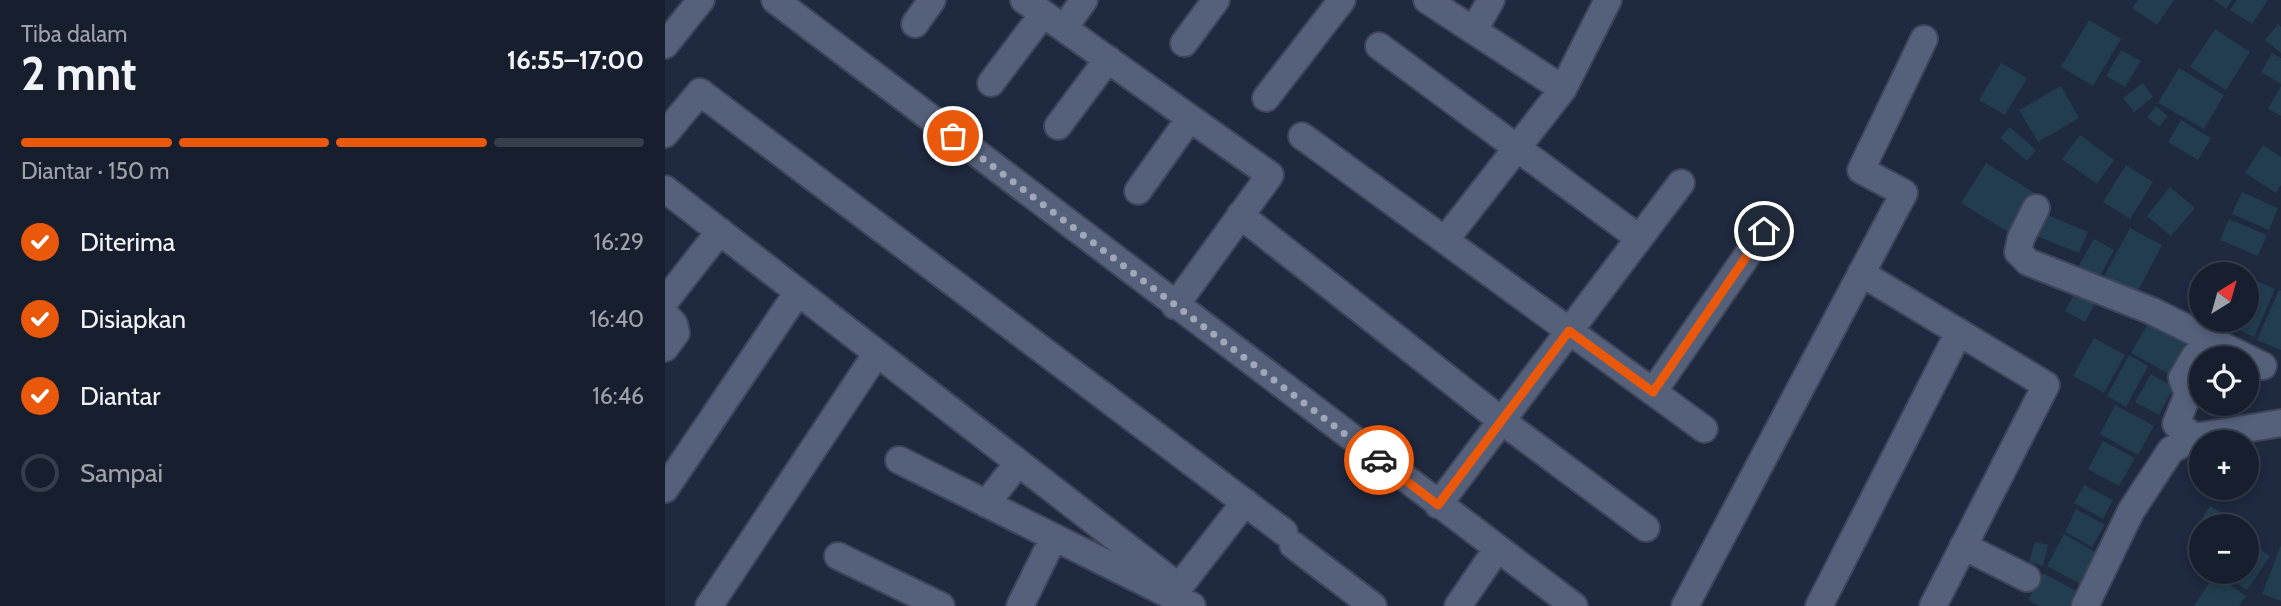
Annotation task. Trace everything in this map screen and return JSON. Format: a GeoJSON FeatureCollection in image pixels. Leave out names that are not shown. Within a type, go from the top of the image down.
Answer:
{"type":"FeatureCollection","features":[{"type":"Feature","properties":{"kind":"street"},"geometry":{"type":"LineString","coordinates":[[665,45],[701,0]]}},
{"type":"Feature","properties":{"kind":"street"},"geometry":{"type":"LineString","coordinates":[[775,0],[1574,606]]}},
{"type":"Feature","properties":{"kind":"street"},"geometry":{"type":"LineString","coordinates":[[915,24],[932,0]]}},
{"type":"Feature","properties":{"kind":"street"},"geometry":{"type":"LineString","coordinates":[[991,83],[1044,14],[1084,0]]}},
{"type":"Feature","properties":{"kind":"street"},"geometry":{"type":"LineString","coordinates":[[1184,43],[1216,0]]}},
{"type":"Feature","properties":{"kind":"street"},"geometry":{"type":"LineString","coordinates":[[1266,99],[1342,0]]}},
{"type":"Feature","properties":{"kind":"street"},"geometry":{"type":"LineString","coordinates":[[1427,0],[1563,89]]}},
{"type":"Feature","properties":{"kind":"street"},"geometry":{"type":"LineString","coordinates":[[1474,30],[1490,0]]}},
{"type":"Feature","properties":{"kind":"street"},"geometry":{"type":"LineString","coordinates":[[1445,240],[1563,89],[1608,0]]}},
{"type":"Feature","properties":{"kind":"street"},"geometry":{"type":"LineString","coordinates":[[1044,14],[1270,175],[1175,306]]}},
{"type":"Feature","properties":{"kind":"street"},"geometry":{"type":"LineString","coordinates":[[1685,606],[1904,193],[1861,170],[1924,39]]}},
{"type":"Feature","properties":{"kind":"street"},"geometry":{"type":"LineString","coordinates":[[1379,46],[1639,238]]}},
{"type":"Feature","properties":{"kind":"street"},"geometry":{"type":"LineString","coordinates":[[1058,126],[1108,59]]}},
{"type":"Feature","properties":{"kind":"street"},"geometry":{"type":"LineString","coordinates":[[665,134],[700,92],[1245,502],[1373,606]]}},
{"type":"Feature","properties":{"kind":"street"},"geometry":{"type":"LineString","coordinates":[[1138,191],[1190,118]]}},
{"type":"Feature","properties":{"kind":"street"},"geometry":{"type":"LineString","coordinates":[[1302,136],[1704,429]]}},
{"type":"Feature","properties":{"kind":"street"},"geometry":{"type":"LineString","coordinates":[[1438,505],[1681,183]]}},
{"type":"Feature","properties":{"kind":"street"},"geometry":{"type":"LineString","coordinates":[[665,189],[1179,587],[1245,502]]}},
{"type":"Feature","properties":{"kind":"street"},"geometry":{"type":"LineString","coordinates":[[2036,208],[2021,238],[2018,252],[2028,262],[2152,310],[2263,366]]}},
{"type":"Feature","properties":{"kind":"street"},"geometry":{"type":"LineString","coordinates":[[1240,215],[1502,421],[1646,528]]}},
{"type":"Feature","properties":{"kind":"street"},"geometry":{"type":"LineString","coordinates":[[665,348],[676,333],[666,307],[720,231]]}},
{"type":"Feature","properties":{"kind":"street"},"geometry":{"type":"LineString","coordinates":[[1653,392],[1764,231]]}},
{"type":"Feature","properties":{"kind":"street"},"geometry":{"type":"LineString","coordinates":[[1861,273],[2046,385],[1933,606]]}},
{"type":"Feature","properties":{"kind":"street"},"geometry":{"type":"LineString","coordinates":[[665,489],[798,292]]}},
{"type":"Feature","properties":{"kind":"street"},"geometry":{"type":"LineString","coordinates":[[1819,606],[1959,332]]}},
{"type":"Feature","properties":{"kind":"street"},"geometry":{"type":"LineString","coordinates":[[2189,433],[2176,424],[2188,394],[2182,379],[2195,356],[2210,340]]}},
{"type":"Feature","properties":{"kind":"street"},"geometry":{"type":"LineString","coordinates":[[709,606],[877,353]]}},
{"type":"Feature","properties":{"kind":"street"},"geometry":{"type":"LineString","coordinates":[[2238,430],[2281,423]]}},
{"type":"Feature","properties":{"kind":"street"},"geometry":{"type":"LineString","coordinates":[[2085,606],[2131,511],[2153,475],[2171,450],[2189,440]]}},
{"type":"Feature","properties":{"kind":"street"},"geometry":{"type":"LineString","coordinates":[[899,460],[1192,606]]}},
{"type":"Feature","properties":{"kind":"street"},"geometry":{"type":"LineString","coordinates":[[986,504],[1018,463]]}},
{"type":"Feature","properties":{"kind":"street"},"geometry":{"type":"LineString","coordinates":[[1020,606],[1053,537]]}},
{"type":"Feature","properties":{"kind":"street"},"geometry":{"type":"LineString","coordinates":[[1963,546],[2027,578]]}},
{"type":"Feature","properties":{"kind":"street"},"geometry":{"type":"LineString","coordinates":[[1458,606],[1497,550]]}},
{"type":"Feature","properties":{"kind":"street"},"geometry":{"type":"LineString","coordinates":[[838,556],[941,606]]}},
{"type":"Feature","properties":{"kind":"building"},"geometry":{"type":"Polygon","coordinates":[[[2138,0],[2174,0],[2157,25],[2132,8],[2138,0]]]}},
{"type":"Feature","properties":{"kind":"building"},"geometry":{"type":"Polygon","coordinates":[[[2214,0],[2232,0],[2226,9],[2214,0]]]}},
{"type":"Feature","properties":{"kind":"building"},"geometry":{"type":"Polygon","coordinates":[[[2237,0],[2268,0],[2252,24],[2230,10],[2237,0]]]}},
{"type":"Feature","properties":{"kind":"building"},"geometry":{"type":"Polygon","coordinates":[[[2089,20],[2121,39],[2093,86],[2061,67],[2089,20]]]}},
{"type":"Feature","properties":{"kind":"building"},"geometry":{"type":"Polygon","coordinates":[[[2278,24],[2281,27],[2281,53],[2265,40],[2278,24]]]}},
{"type":"Feature","properties":{"kind":"building"},"geometry":{"type":"Polygon","coordinates":[[[2215,29],[2250,52],[2226,90],[2190,67],[2215,29]]]}},
{"type":"Feature","properties":{"kind":"building"},"geometry":{"type":"Polygon","coordinates":[[[2121,50],[2141,61],[2125,87],[2106,76],[2121,50]]]}},
{"type":"Feature","properties":{"kind":"building"},"geometry":{"type":"Polygon","coordinates":[[[2272,53],[2281,58],[2281,84],[2261,72],[2272,53]]]}},
{"type":"Feature","properties":{"kind":"building"},"geometry":{"type":"Polygon","coordinates":[[[2001,63],[2027,78],[2005,115],[1979,100],[2001,63]]]}},
{"type":"Feature","properties":{"kind":"building"},"geometry":{"type":"Polygon","coordinates":[[[2179,68],[2224,95],[2204,129],[2158,103],[2179,68]]]}},
{"type":"Feature","properties":{"kind":"building"},"geometry":{"type":"Polygon","coordinates":[[[2143,83],[2153,97],[2134,112],[2123,98],[2143,83]]]}},
{"type":"Feature","properties":{"kind":"building"},"geometry":{"type":"Polygon","coordinates":[[[2061,86],[2079,118],[2038,142],[2019,110],[2061,86]]]}},
{"type":"Feature","properties":{"kind":"building"},"geometry":{"type":"Polygon","coordinates":[[[2281,86],[2281,116],[2268,109],[2281,86]]]}},
{"type":"Feature","properties":{"kind":"building"},"geometry":{"type":"Polygon","coordinates":[[[2156,106],[2168,116],[2159,127],[2147,117],[2156,106]]]}},
{"type":"Feature","properties":{"kind":"building"},"geometry":{"type":"Polygon","coordinates":[[[2181,120],[2211,138],[2198,160],[2168,142],[2181,120]]]}},
{"type":"Feature","properties":{"kind":"building"},"geometry":{"type":"Polygon","coordinates":[[[2010,127],[2036,150],[2027,161],[2000,138],[2010,127]]]}},
{"type":"Feature","properties":{"kind":"building"},"geometry":{"type":"Polygon","coordinates":[[[2080,135],[2114,160],[2097,184],[2062,159],[2080,135]]]}},
{"type":"Feature","properties":{"kind":"building"},"geometry":{"type":"Polygon","coordinates":[[[2263,145],[2281,157],[2281,185],[2276,193],[2245,173],[2263,145]]]}},
{"type":"Feature","properties":{"kind":"building"},"geometry":{"type":"Polygon","coordinates":[[[1986,163],[2035,193],[2010,233],[1961,203],[1986,163]]]}},
{"type":"Feature","properties":{"kind":"building"},"geometry":{"type":"Polygon","coordinates":[[[2126,165],[2153,182],[2130,219],[2103,202],[2126,165]]]}},
{"type":"Feature","properties":{"kind":"building"},"geometry":{"type":"Polygon","coordinates":[[[2170,187],[2195,208],[2171,236],[2147,216],[2170,187]]]}},
{"type":"Feature","properties":{"kind":"building"},"geometry":{"type":"Polygon","coordinates":[[[2242,192],[2278,208],[2269,230],[2232,214],[2242,192]]]}},
{"type":"Feature","properties":{"kind":"building"},"geometry":{"type":"Polygon","coordinates":[[[2045,214],[2088,232],[2079,253],[2036,236],[2045,214]]]}},
{"type":"Feature","properties":{"kind":"building"},"geometry":{"type":"Polygon","coordinates":[[[2229,219],[2267,235],[2258,256],[2220,240],[2229,219]]]}},
{"type":"Feature","properties":{"kind":"building"},"geometry":{"type":"Polygon","coordinates":[[[2130,228],[2162,245],[2134,298],[2102,280],[2130,228]]]}},
{"type":"Feature","properties":{"kind":"building"},"geometry":{"type":"Polygon","coordinates":[[[2094,239],[2114,250],[2099,278],[2078,267],[2094,239]]]}},
{"type":"Feature","properties":{"kind":"building"},"geometry":{"type":"Polygon","coordinates":[[[2259,282],[2275,289],[2259,326],[2259,282]]]}},
{"type":"Feature","properties":{"kind":"building"},"geometry":{"type":"Polygon","coordinates":[[[2077,289],[2097,300],[2085,322],[2065,311],[2077,289]]]}},
{"type":"Feature","properties":{"kind":"building"},"geometry":{"type":"Polygon","coordinates":[[[2279,290],[2281,291],[2281,350],[2257,340],[2279,290]]]}},
{"type":"Feature","properties":{"kind":"building"},"geometry":{"type":"Polygon","coordinates":[[[2153,314],[2190,334],[2169,374],[2131,353],[2153,314]]]}},
{"type":"Feature","properties":{"kind":"building"},"geometry":{"type":"Polygon","coordinates":[[[2243,332],[2256,332],[2254,337],[2243,332]]]}},
{"type":"Feature","properties":{"kind":"building"},"geometry":{"type":"Polygon","coordinates":[[[2094,338],[2125,355],[2104,393],[2073,376],[2094,338]]]}},
{"type":"Feature","properties":{"kind":"building"},"geometry":{"type":"Polygon","coordinates":[[[2129,355],[2148,366],[2126,407],[2107,396],[2129,355]]]}},
{"type":"Feature","properties":{"kind":"building"},"geometry":{"type":"Polygon","coordinates":[[[2151,374],[2174,387],[2159,415],[2135,402],[2151,374]]]}},
{"type":"Feature","properties":{"kind":"building"},"geometry":{"type":"Polygon","coordinates":[[[2115,405],[2154,426],[2138,455],[2100,434],[2115,405]]]}},
{"type":"Feature","properties":{"kind":"building"},"geometry":{"type":"Polygon","coordinates":[[[2216,416],[2238,416],[2234,424],[2216,416]]]}},
{"type":"Feature","properties":{"kind":"building"},"geometry":{"type":"Polygon","coordinates":[[[2103,441],[2135,458],[2119,486],[2088,469],[2103,441]]]}},
{"type":"Feature","properties":{"kind":"building"},"geometry":{"type":"Polygon","coordinates":[[[2084,485],[2113,500],[2103,519],[2074,503],[2084,485]]]}},
{"type":"Feature","properties":{"kind":"building"},"geometry":{"type":"Polygon","coordinates":[[[2210,506],[2223,514],[2205,514],[2210,506]]]}},
{"type":"Feature","properties":{"kind":"building"},"geometry":{"type":"Polygon","coordinates":[[[2076,509],[2105,525],[2092,547],[2065,532],[2076,509]]]}},
{"type":"Feature","properties":{"kind":"building"},"geometry":{"type":"Polygon","coordinates":[[[2064,534],[2097,553],[2080,584],[2047,566],[2064,534]]]}},
{"type":"Feature","properties":{"kind":"building"},"geometry":{"type":"Polygon","coordinates":[[[2035,542],[2048,545],[2043,566],[2029,562],[2035,542]]]}},
{"type":"Feature","properties":{"kind":"building"},"geometry":{"type":"Polygon","coordinates":[[[2281,545],[2281,601],[2262,594],[2281,545]]]}},
{"type":"Feature","properties":{"kind":"building"},"geometry":{"type":"Polygon","coordinates":[[[2259,548],[2270,556],[2259,572],[2259,548]]]}},
{"type":"Feature","properties":{"kind":"building"},"geometry":{"type":"Polygon","coordinates":[[[2043,573],[2078,592],[2071,606],[2039,606],[2028,600],[2043,573]]]}},
{"type":"Feature","properties":{"kind":"building"},"geometry":{"type":"Polygon","coordinates":[[[2208,584],[2229,584],[2246,596],[2239,606],[2194,606],[2208,584]]]}},
{"type":"Feature","properties":{"kind":"building"},"geometry":{"type":"Polygon","coordinates":[[[2238,584],[2251,584],[2247,590],[2238,584]]]}},
{"type":"Feature","properties":{"kind":"way so far"},"geometry":{"type":"LineString","coordinates":[[953,136],[1379,460]]}},
{"type":"Feature","properties":{"kind":"route"},"geometry":{"type":"LineString","coordinates":[[1379,460],[1438,505],[1569,331],[1653,392],[1764,231]]}}]}
